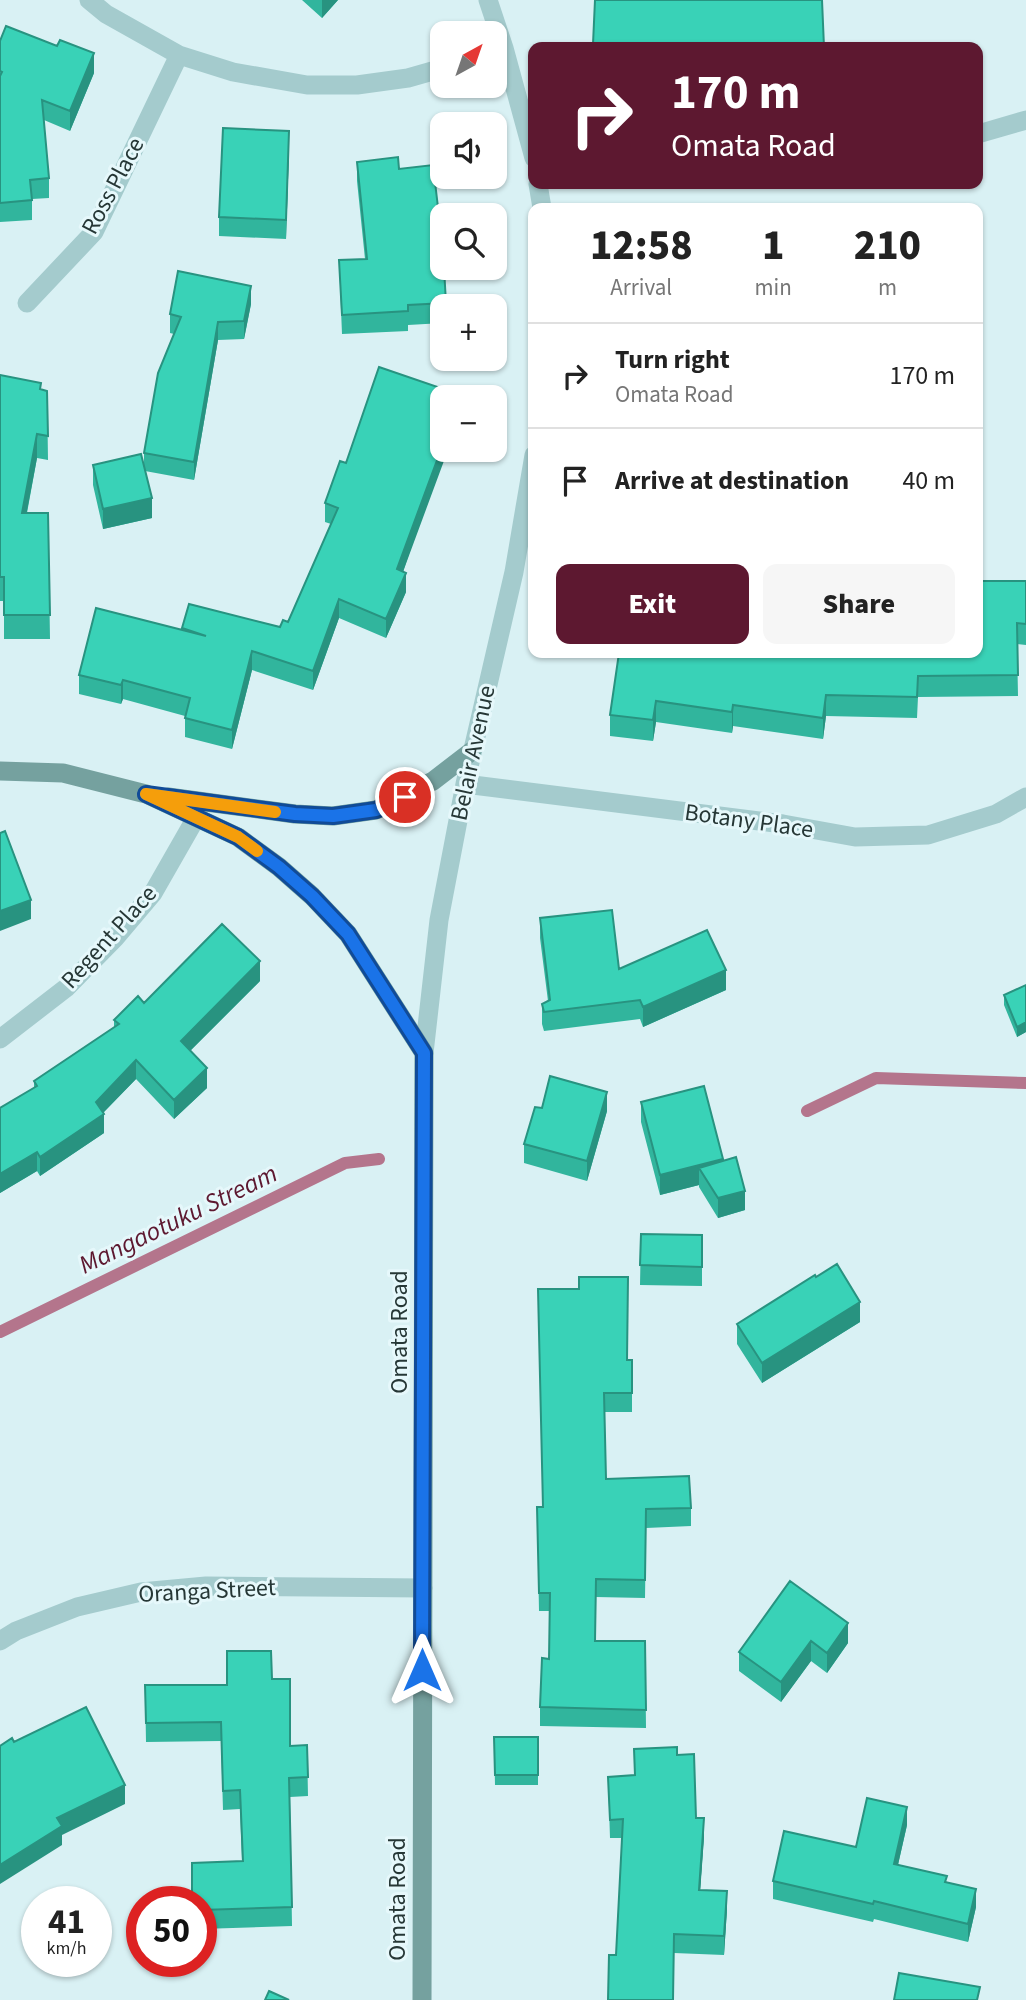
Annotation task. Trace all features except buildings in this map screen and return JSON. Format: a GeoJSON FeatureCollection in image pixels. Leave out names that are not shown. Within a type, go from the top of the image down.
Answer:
{"type":"FeatureCollection","features":[{"type":"Feature","properties":{"kind":"main road"},"geometry":{"type":"LineString","coordinates":[[0,771],[63,773],[146,794],[295,814],[333,816],[376,810],[433,781],[472,751]]}},
{"type":"Feature","properties":{"kind":"main road"},"geometry":{"type":"LineString","coordinates":[[146,794],[238,837],[279,867],[312,896],[348,934],[424,1053]]}},
{"type":"Feature","properties":{"kind":"main road","name":"Omata Road"},"geometry":{"type":"LineString","coordinates":[[422,2000],[424,1053]]}},
{"type":"Feature","properties":{"kind":"street"},"geometry":{"type":"LineString","coordinates":[[89,0],[106,14],[179,55],[233,72],[307,85],[358,85],[408,78],[430,72]]}},
{"type":"Feature","properties":{"kind":"street"},"geometry":{"type":"LineString","coordinates":[[488,0],[493,21]]}},
{"type":"Feature","properties":{"kind":"street","name":"Ross Place"},"geometry":{"type":"LineString","coordinates":[[27,303],[94,232],[179,55]]}},
{"type":"Feature","properties":{"kind":"street"},"geometry":{"type":"LineString","coordinates":[[508,75],[528,139]]}},
{"type":"Feature","properties":{"kind":"street"},"geometry":{"type":"LineString","coordinates":[[983,133],[1026,120]]}},
{"type":"Feature","properties":{"kind":"street","name":"Belair Avenue"},"geometry":{"type":"LineString","coordinates":[[424,1053],[439,920],[472,751],[514,572],[528,490]]}},
{"type":"Feature","properties":{"kind":"street","name":"Botany Place"},"geometry":{"type":"LineString","coordinates":[[465,784],[783,824],[855,837],[928,835],[996,814],[1026,797]]}},
{"type":"Feature","properties":{"kind":"street","name":"Regent Place"},"geometry":{"type":"LineString","coordinates":[[0,1039],[66,988],[115,939],[153,893],[197,817]]}},
{"type":"Feature","properties":{"kind":"street","name":"Oranga Street"},"geometry":{"type":"LineString","coordinates":[[0,1641],[16,1631],[77,1607],[141,1592],[206,1586],[423,1588]]}},
{"type":"Feature","properties":{"kind":"waterway","name":"Mangaotuku Stream"},"geometry":{"type":"LineString","coordinates":[[807,1111],[876,1078],[1026,1083]]}},
{"type":"Feature","properties":{"kind":"waterway","name":"Mangaotuku Stream"},"geometry":{"type":"LineString","coordinates":[[0,1332],[345,1163],[379,1159]]}},
{"type":"Feature","properties":{"kind":"slow traffic"},"geometry":{"type":"LineString","coordinates":[[257,851],[238,837],[146,794],[275,812]]}},
{"type":"Feature","properties":{"kind":"route"},"geometry":{"type":"LineString","coordinates":[[405,797],[376,810],[333,816],[295,814],[146,794],[238,837],[279,867],[312,896],[348,934],[424,1053],[422,1670]]}}]}
